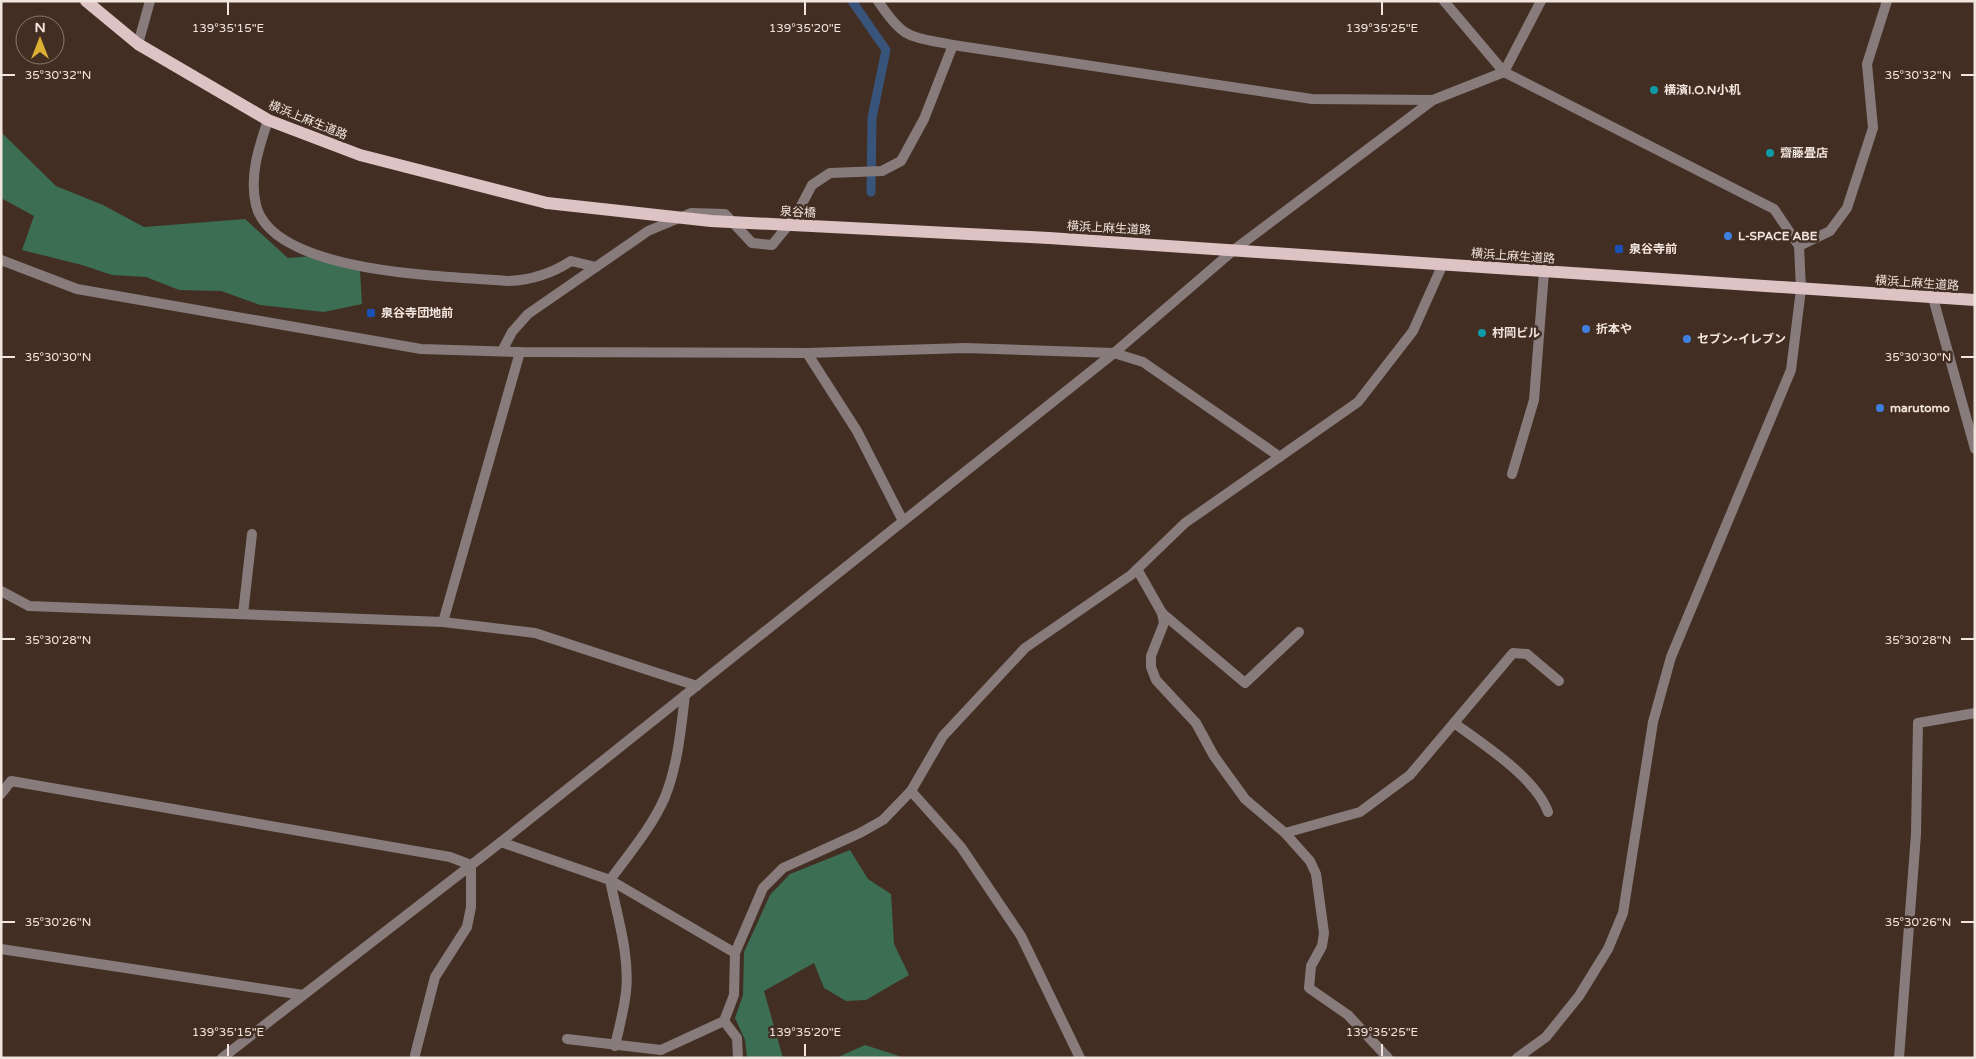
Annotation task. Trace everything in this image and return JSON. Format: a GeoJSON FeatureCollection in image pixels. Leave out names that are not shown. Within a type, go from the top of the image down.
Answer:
{"type":"FeatureCollection","features":[{"type":"Feature","properties":{"kind":"main road","name":"横浜上麻生道路"},"geometry":{"type":"LineString","coordinates":[[86,1],[138,44],[268,120],[360,155],[547,203]]}},
{"type":"Feature","properties":{"kind":"main road","name":"泉谷橋"},"geometry":{"type":"LineString","coordinates":[[547,203],[711,221],[1049,238]]}},
{"type":"Feature","properties":{"kind":"main road","name":"横浜上麻生道路"},"geometry":{"type":"LineString","coordinates":[[1049,238],[1235,249],[1442,266],[1975,300]]}},
{"type":"Feature","properties":{"kind":"street"},"geometry":{"type":"LineString","coordinates":[[138,44],[150,1]]}},
{"type":"Feature","properties":{"kind":"street"},"geometry":{"type":"LineString","coordinates":[[878,1],[893,23],[902,32],[914,37],[953,45],[1312,99],[1434,100]]}},
{"type":"Feature","properties":{"kind":"street"},"geometry":{"type":"LineString","coordinates":[[1444,1],[1504,72],[1774,209],[1799,246],[1801,289],[1791,370],[1671,656],[1653,722],[1623,913],[1608,949],[1579,996],[1546,1037],[1517,1058]]}},
{"type":"Feature","properties":{"kind":"street"},"geometry":{"type":"LineString","coordinates":[[222,1058],[501,842],[1114,353],[1235,249],[1434,100],[1504,72],[1540,1]]}},
{"type":"Feature","properties":{"kind":"street"},"geometry":{"type":"LineString","coordinates":[[1799,246],[1830,231],[1847,208],[1873,128],[1867,64],[1887,1]]}},
{"type":"Feature","properties":{"kind":"street"},"geometry":{"type":"LineString","coordinates":[[502,351],[512,332],[528,314],[648,231],[691,213],[725,214],[752,243],[772,245],[795,217],[812,185],[830,173],[882,171],[902,161],[924,119],[953,45]]}},
{"type":"Feature","properties":{"kind":"street"},"geometry":{"type":"LineString","coordinates":[[268,120],[257,154],[253,182],[256,207],[270,229],[290,245],[326,259],[372,269],[509,281],[527,280],[555,271],[571,261],[596,267]]}},
{"type":"Feature","properties":{"kind":"street"},"geometry":{"type":"LineString","coordinates":[[1,260],[77,288],[421,348],[520,352],[807,353],[965,348],[1114,353],[1142,362],[1280,457]]}},
{"type":"Feature","properties":{"kind":"street"},"geometry":{"type":"LineString","coordinates":[[567,1039],[661,1050],[724,1022],[734,994],[735,953],[763,888],[783,868],[860,833],[883,820],[911,791],[944,736],[1025,648],[1137,569],[1184,523],[1358,402],[1413,331],[1442,266]]}},
{"type":"Feature","properties":{"kind":"street"},"geometry":{"type":"LineString","coordinates":[[1512,474],[1534,400],[1544,272]]}},
{"type":"Feature","properties":{"kind":"street"},"geometry":{"type":"LineString","coordinates":[[1934,298],[1975,449]]}},
{"type":"Feature","properties":{"kind":"street"},"geometry":{"type":"LineString","coordinates":[[443,622],[520,352]]}},
{"type":"Feature","properties":{"kind":"street"},"geometry":{"type":"LineString","coordinates":[[807,353],[857,431],[903,521]]}},
{"type":"Feature","properties":{"kind":"street"},"geometry":{"type":"LineString","coordinates":[[243,614],[252,534]]}},
{"type":"Feature","properties":{"kind":"street"},"geometry":{"type":"LineString","coordinates":[[1137,569],[1162,613],[1164,623],[1151,656],[1151,667],[1156,680],[1163,690],[1185,709],[1196,723],[1214,756],[1245,799],[1285,833],[1310,861],[1316,874],[1324,933],[1322,946],[1311,966],[1309,988],[1348,1015],[1388,1058]]}},
{"type":"Feature","properties":{"kind":"street"},"geometry":{"type":"LineString","coordinates":[[1,592],[29,606],[443,622],[535,633],[697,686]]}},
{"type":"Feature","properties":{"kind":"street"},"geometry":{"type":"LineString","coordinates":[[1162,613],[1245,683],[1299,632]]}},
{"type":"Feature","properties":{"kind":"street"},"geometry":{"type":"LineString","coordinates":[[1285,833],[1360,812],[1410,776],[1513,654],[1527,654],[1559,682]]}},
{"type":"Feature","properties":{"kind":"street"},"geometry":{"type":"LineString","coordinates":[[615,1046],[626,992],[627,976],[626,958],[610,880],[642,836],[665,796],[680,742],[684,695]]}},
{"type":"Feature","properties":{"kind":"street"},"geometry":{"type":"LineString","coordinates":[[1899,1058],[1916,834],[1918,723],[1975,713]]}},
{"type":"Feature","properties":{"kind":"street"},"geometry":{"type":"LineString","coordinates":[[1454,723],[1509,765],[1544,801],[1548,812]]}},
{"type":"Feature","properties":{"kind":"street"},"geometry":{"type":"LineString","coordinates":[[1,794],[11,781],[450,857],[471,865]]}},
{"type":"Feature","properties":{"kind":"street"},"geometry":{"type":"LineString","coordinates":[[911,791],[961,847],[1021,936],[1080,1058]]}},
{"type":"Feature","properties":{"kind":"street"},"geometry":{"type":"LineString","coordinates":[[501,842],[610,880],[735,953]]}},
{"type":"Feature","properties":{"kind":"street"},"geometry":{"type":"LineString","coordinates":[[415,1054],[435,977],[467,928],[471,907],[471,865]]}},
{"type":"Feature","properties":{"kind":"street"},"geometry":{"type":"LineString","coordinates":[[1,948],[303,994]]}},
{"type":"Feature","properties":{"kind":"street"},"geometry":{"type":"LineString","coordinates":[[724,1022],[737,1038],[738,1058]]}},
{"type":"Feature","properties":{"kind":"green space"},"geometry":{"type":"Polygon","coordinates":[[[1,132],[56,186],[103,205],[144,227],[245,219],[288,258],[326,255],[360,271],[362,304],[324,312],[260,305],[221,291],[179,290],[146,277],[112,275],[82,265],[22,250],[34,216],[1,198],[1,132]]]}},
{"type":"Feature","properties":{"kind":"green space"},"geometry":{"type":"Polygon","coordinates":[[[850,850],[868,879],[891,894],[894,944],[909,975],[866,1000],[846,1001],[824,988],[814,963],[764,991],[783,1058],[747,1058],[745,1040],[735,1018],[743,995],[744,952],[770,895],[790,874],[850,850]]]}},
{"type":"Feature","properties":{"kind":"green space"},"geometry":{"type":"Polygon","coordinates":[[[865,1045],[899,1056],[900,1058],[836,1058],[865,1045]]]}},
{"type":"Feature","properties":{"kind":"waterway"},"geometry":{"type":"LineString","coordinates":[[852,1],[886,50],[872,118],[871,192]]}},
{"type":"Feature","properties":{"kind":"place","name":"横濱I.O.N小机"},"geometry":{"type":"Point","coordinates":[1654,90]}},
{"type":"Feature","properties":{"kind":"place","name":"齋藤畳店"},"geometry":{"type":"Point","coordinates":[1770,153]}},
{"type":"Feature","properties":{"kind":"place","name":"L-SPACE ABE"},"geometry":{"type":"Point","coordinates":[1728,236]}},
{"type":"Feature","properties":{"kind":"place","name":"泉谷寺前"},"geometry":{"type":"Point","coordinates":[1619,249]}},
{"type":"Feature","properties":{"kind":"place","name":"泉谷寺団地前"},"geometry":{"type":"Point","coordinates":[371,313]}},
{"type":"Feature","properties":{"kind":"place","name":"折本や"},"geometry":{"type":"Point","coordinates":[1586,329]}},
{"type":"Feature","properties":{"kind":"place","name":"村岡ビル"},"geometry":{"type":"Point","coordinates":[1482,333]}},
{"type":"Feature","properties":{"kind":"place","name":"セブン-イレブン"},"geometry":{"type":"Point","coordinates":[1687,339]}},
{"type":"Feature","properties":{"kind":"place","name":"marutomo"},"geometry":{"type":"Point","coordinates":[1880,408]}}]}
